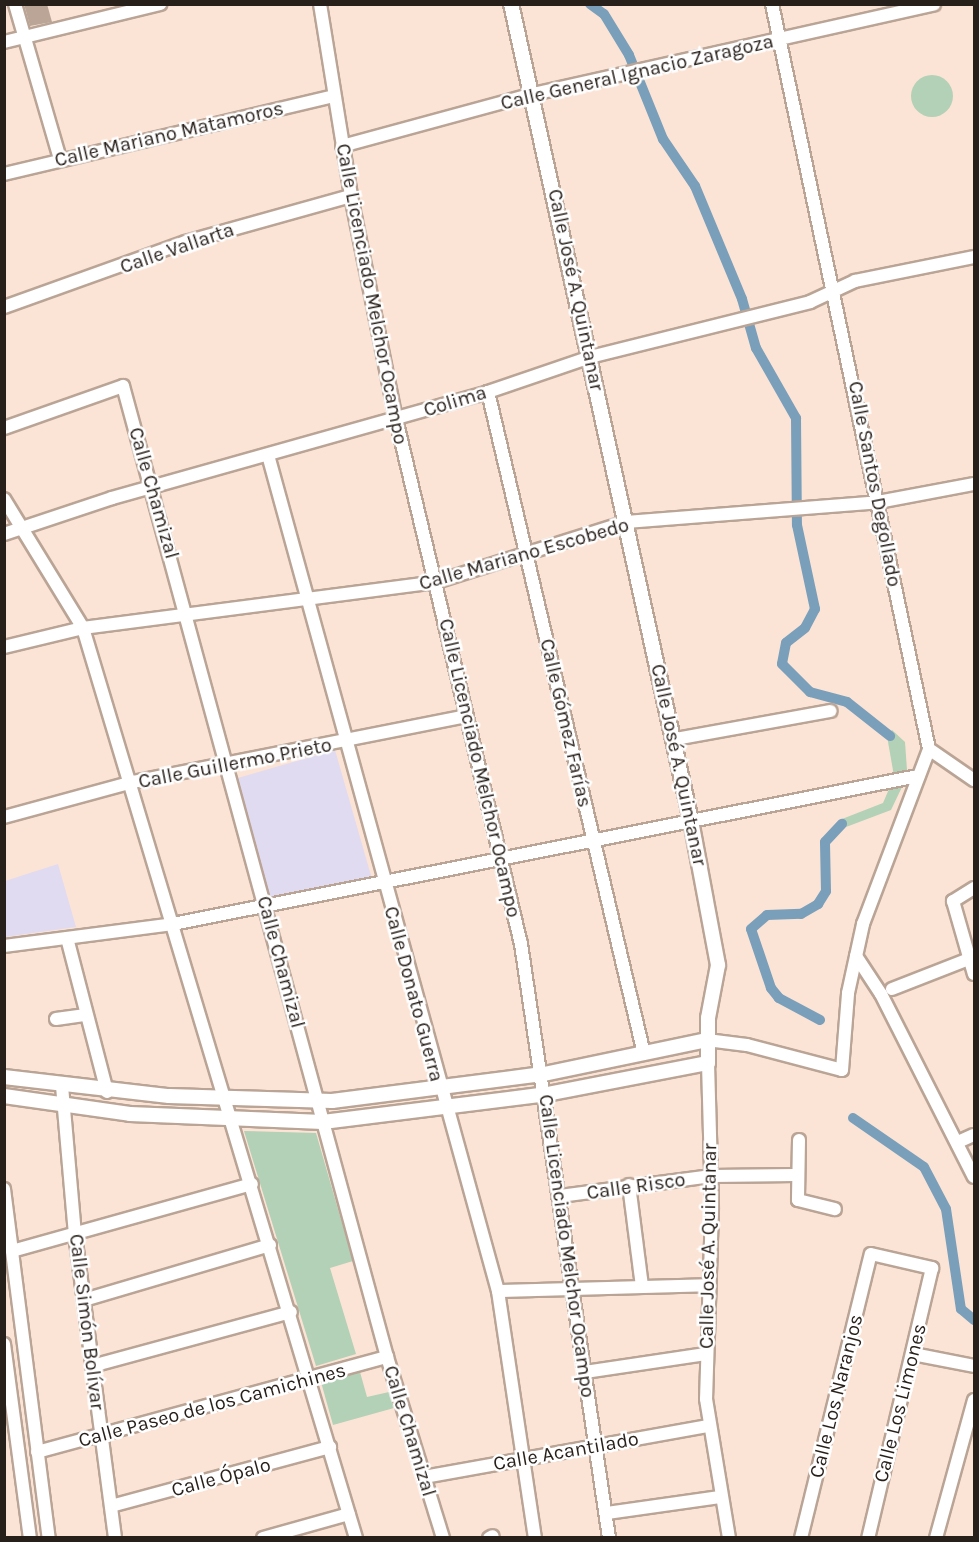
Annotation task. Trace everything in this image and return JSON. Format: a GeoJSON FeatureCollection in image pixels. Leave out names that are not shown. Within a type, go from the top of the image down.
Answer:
{"type":"FeatureCollection","features":[{"type":"Feature","properties":{"kind":"street"},"geometry":{"type":"LineString","coordinates":[[15,4],[60,159]]}},
{"type":"Feature","properties":{"kind":"street"},"geometry":{"type":"LineString","coordinates":[[4,42],[160,4]]}},
{"type":"Feature","properties":{"kind":"street","name":"Calle Licenciado Melchor Ocampo"},"geometry":{"type":"LineString","coordinates":[[320,4],[333,96],[351,196],[396,419],[503,858],[544,1074],[609,1538]]}},
{"type":"Feature","properties":{"kind":"street","name":"Calle José A. Quintanar"},"geometry":{"type":"LineString","coordinates":[[511,4],[675,739],[718,964],[707,1040],[712,1176],[706,1354],[708,1426],[729,1538]]}},
{"type":"Feature","properties":{"kind":"street","name":"Calle Santos Degollado"},"geometry":{"type":"LineString","coordinates":[[772,4],[836,290],[929,749]]}},
{"type":"Feature","properties":{"kind":"street","name":"Calle General Ignacio Zaragoza"},"geometry":{"type":"LineString","coordinates":[[342,146],[532,94],[779,39],[888,10],[934,4]]}},
{"type":"Feature","properties":{"kind":"street","name":"Calle Mariano Matamoros"},"geometry":{"type":"LineString","coordinates":[[4,174],[333,96]]}},
{"type":"Feature","properties":{"kind":"street","name":"Calle Vallarta"},"geometry":{"type":"LineString","coordinates":[[4,307],[196,239],[351,196]]}},
{"type":"Feature","properties":{"kind":"street","name":"Colima"},"geometry":{"type":"LineString","coordinates":[[4,534],[153,486],[488,392],[590,357],[810,302],[855,281],[975,257]]}},
{"type":"Feature","properties":{"kind":"street","name":"Calle Chamizal"},"geometry":{"type":"LineString","coordinates":[[4,428],[123,386],[153,486],[387,1357],[443,1538]]}},
{"type":"Feature","properties":{"kind":"street","name":"Calle Gómez Farías"},"geometry":{"type":"LineString","coordinates":[[488,392],[644,1054]]}},
{"type":"Feature","properties":{"kind":"street","name":"Calle Donato Guerra"},"geometry":{"type":"LineString","coordinates":[[268,455],[310,602],[345,742],[445,1109],[498,1291],[525,1458],[535,1538]]}},
{"type":"Feature","properties":{"kind":"street","name":"Calle Mariano Escobedo"},"geometry":{"type":"LineString","coordinates":[[4,647],[83,628],[310,602],[436,582],[626,522],[878,502],[975,484]]}},
{"type":"Feature","properties":{"kind":"street"},"geometry":{"type":"LineString","coordinates":[[4,499],[83,628],[133,782],[173,924],[311,1378],[356,1538]]}},
{"type":"Feature","properties":{"kind":"street"},"geometry":{"type":"LineString","coordinates":[[675,739],[830,711]]}},
{"type":"Feature","properties":{"kind":"street","name":"Calle Guillermo Prieto"},"geometry":{"type":"LineString","coordinates":[[4,817],[133,782],[228,762],[345,742],[467,716]]}},
{"type":"Feature","properties":{"kind":"street"},"geometry":{"type":"LineString","coordinates":[[4,1077],[107,1092],[318,1102],[440,1090],[544,1074],[707,1040],[747,1045],[842,1070],[856,956],[889,849],[929,749],[975,780]]}},
{"type":"Feature","properties":{"kind":"street"},"geometry":{"type":"LineString","coordinates":[[4,946],[173,924],[918,776]]}},
{"type":"Feature","properties":{"kind":"street"},"geometry":{"type":"LineString","coordinates":[[975,888],[955,896],[954,906],[972,958],[975,974]]}},
{"type":"Feature","properties":{"kind":"street"},"geometry":{"type":"LineString","coordinates":[[67,938],[107,1092]]}},
{"type":"Feature","properties":{"kind":"street"},"geometry":{"type":"LineString","coordinates":[[856,956],[881,994],[975,1177]]}},
{"type":"Feature","properties":{"kind":"street"},"geometry":{"type":"LineString","coordinates":[[892,989],[972,958]]}},
{"type":"Feature","properties":{"kind":"street"},"geometry":{"type":"LineString","coordinates":[[56,1019],[86,1015]]}},
{"type":"Feature","properties":{"kind":"street"},"geometry":{"type":"LineString","coordinates":[[4,1096],[130,1114],[323,1122],[445,1109],[547,1094],[708,1063]]}},
{"type":"Feature","properties":{"kind":"street","name":"Calle Simón Bolívar"},"geometry":{"type":"LineString","coordinates":[[62,1086],[75,1234],[115,1538]]}},
{"type":"Feature","properties":{"kind":"street"},"geometry":{"type":"LineString","coordinates":[[958,1142],[975,1135]]}},
{"type":"Feature","properties":{"kind":"street"},"geometry":{"type":"LineString","coordinates":[[800,1140],[795,1175],[798,1200],[835,1209]]}},
{"type":"Feature","properties":{"kind":"street","name":"Calle Risco"},"geometry":{"type":"LineString","coordinates":[[560,1196],[628,1185],[712,1176],[795,1175]]}},
{"type":"Feature","properties":{"kind":"street"},"geometry":{"type":"LineString","coordinates":[[12,1251],[252,1184]]}},
{"type":"Feature","properties":{"kind":"street"},"geometry":{"type":"LineString","coordinates":[[628,1185],[642,1286]]}},
{"type":"Feature","properties":{"kind":"street"},"geometry":{"type":"LineString","coordinates":[[4,1190],[49,1538]]}},
{"type":"Feature","properties":{"kind":"street"},"geometry":{"type":"LineString","coordinates":[[84,1300],[270,1245]]}},
{"type":"Feature","properties":{"kind":"street","name":"Calle Los Naranjos"},"geometry":{"type":"LineString","coordinates":[[801,1538],[871,1254],[932,1268]]}},
{"type":"Feature","properties":{"kind":"street","name":"Calle Los Limones"},"geometry":{"type":"LineString","coordinates":[[867,1538],[932,1268]]}},
{"type":"Feature","properties":{"kind":"street"},"geometry":{"type":"LineString","coordinates":[[498,1291],[709,1285]]}},
{"type":"Feature","properties":{"kind":"street"},"geometry":{"type":"LineString","coordinates":[[92,1366],[291,1312]]}},
{"type":"Feature","properties":{"kind":"street"},"geometry":{"type":"LineString","coordinates":[[4,1344],[30,1538]]}},
{"type":"Feature","properties":{"kind":"street"},"geometry":{"type":"LineString","coordinates":[[585,1372],[706,1354]]}},
{"type":"Feature","properties":{"kind":"street"},"geometry":{"type":"LineString","coordinates":[[913,1354],[975,1366]]}},
{"type":"Feature","properties":{"kind":"street","name":"Calle Paseo de los Camichines"},"geometry":{"type":"LineString","coordinates":[[37,1452],[387,1357]]}},
{"type":"Feature","properties":{"kind":"street"},"geometry":{"type":"LineString","coordinates":[[936,1538],[975,1400]]}},
{"type":"Feature","properties":{"kind":"street","name":"Calle Acantilado"},"geometry":{"type":"LineString","coordinates":[[424,1477],[708,1426]]}},
{"type":"Feature","properties":{"kind":"street","name":"Calle Ópalo"},"geometry":{"type":"LineString","coordinates":[[111,1506],[330,1447]]}},
{"type":"Feature","properties":{"kind":"street"},"geometry":{"type":"LineString","coordinates":[[607,1513],[720,1497]]}},
{"type":"Feature","properties":{"kind":"street"},"geometry":{"type":"LineString","coordinates":[[263,1538],[349,1514]]}},
{"type":"Feature","properties":{"kind":"shaded area"},"geometry":{"type":"Polygon","coordinates":[[[335,750],[371,876],[272,904],[236,778],[335,750]]]}},
{"type":"Feature","properties":{"kind":"shaded area"},"geometry":{"type":"Polygon","coordinates":[[[58,864],[76,927],[5,937],[5,881],[58,864]]]}},
{"type":"Feature","properties":{"kind":"green space"},"geometry":{"type":"Polygon","coordinates":[[[932,75],[947,81],[953,96],[947,111],[932,117],[917,111],[911,96],[917,81],[932,75]]]}},
{"type":"Feature","properties":{"kind":"green space"},"geometry":{"type":"Polygon","coordinates":[[[892,730],[905,742],[907,770],[894,776],[887,736],[892,730]]]}},
{"type":"Feature","properties":{"kind":"green space"},"geometry":{"type":"Polygon","coordinates":[[[902,787],[891,810],[846,827],[842,819],[883,803],[889,789],[902,787]]]}},
{"type":"Feature","properties":{"kind":"green space"},"geometry":{"type":"Polygon","coordinates":[[[244,1131],[316,1133],[353,1261],[330,1268],[356,1354],[316,1366],[244,1131]]]}},
{"type":"Feature","properties":{"kind":"green space"},"geometry":{"type":"Polygon","coordinates":[[[360,1372],[367,1397],[389,1392],[394,1408],[333,1425],[321,1382],[360,1372]]]}},
{"type":"Feature","properties":{"kind":"building"},"geometry":{"type":"Polygon","coordinates":[[[24,4],[47,4],[52,22],[30,26],[24,4]]]}},
{"type":"Feature","properties":{"kind":"waterway"},"geometry":{"type":"LineString","coordinates":[[590,4],[604,14],[629,55],[663,139],[695,186],[742,299],[756,348],[796,418],[797,525],[815,609],[805,628],[786,643],[782,664],[810,692],[847,702],[890,736]]}},
{"type":"Feature","properties":{"kind":"waterway"},"geometry":{"type":"LineString","coordinates":[[820,1020],[779,998],[771,988],[751,929],[767,915],[801,914],[818,904],[826,891],[825,842],[842,824]]}},
{"type":"Feature","properties":{"kind":"waterway"},"geometry":{"type":"LineString","coordinates":[[853,1118],[924,1167],[946,1209],[961,1309],[974,1320]]}}]}
